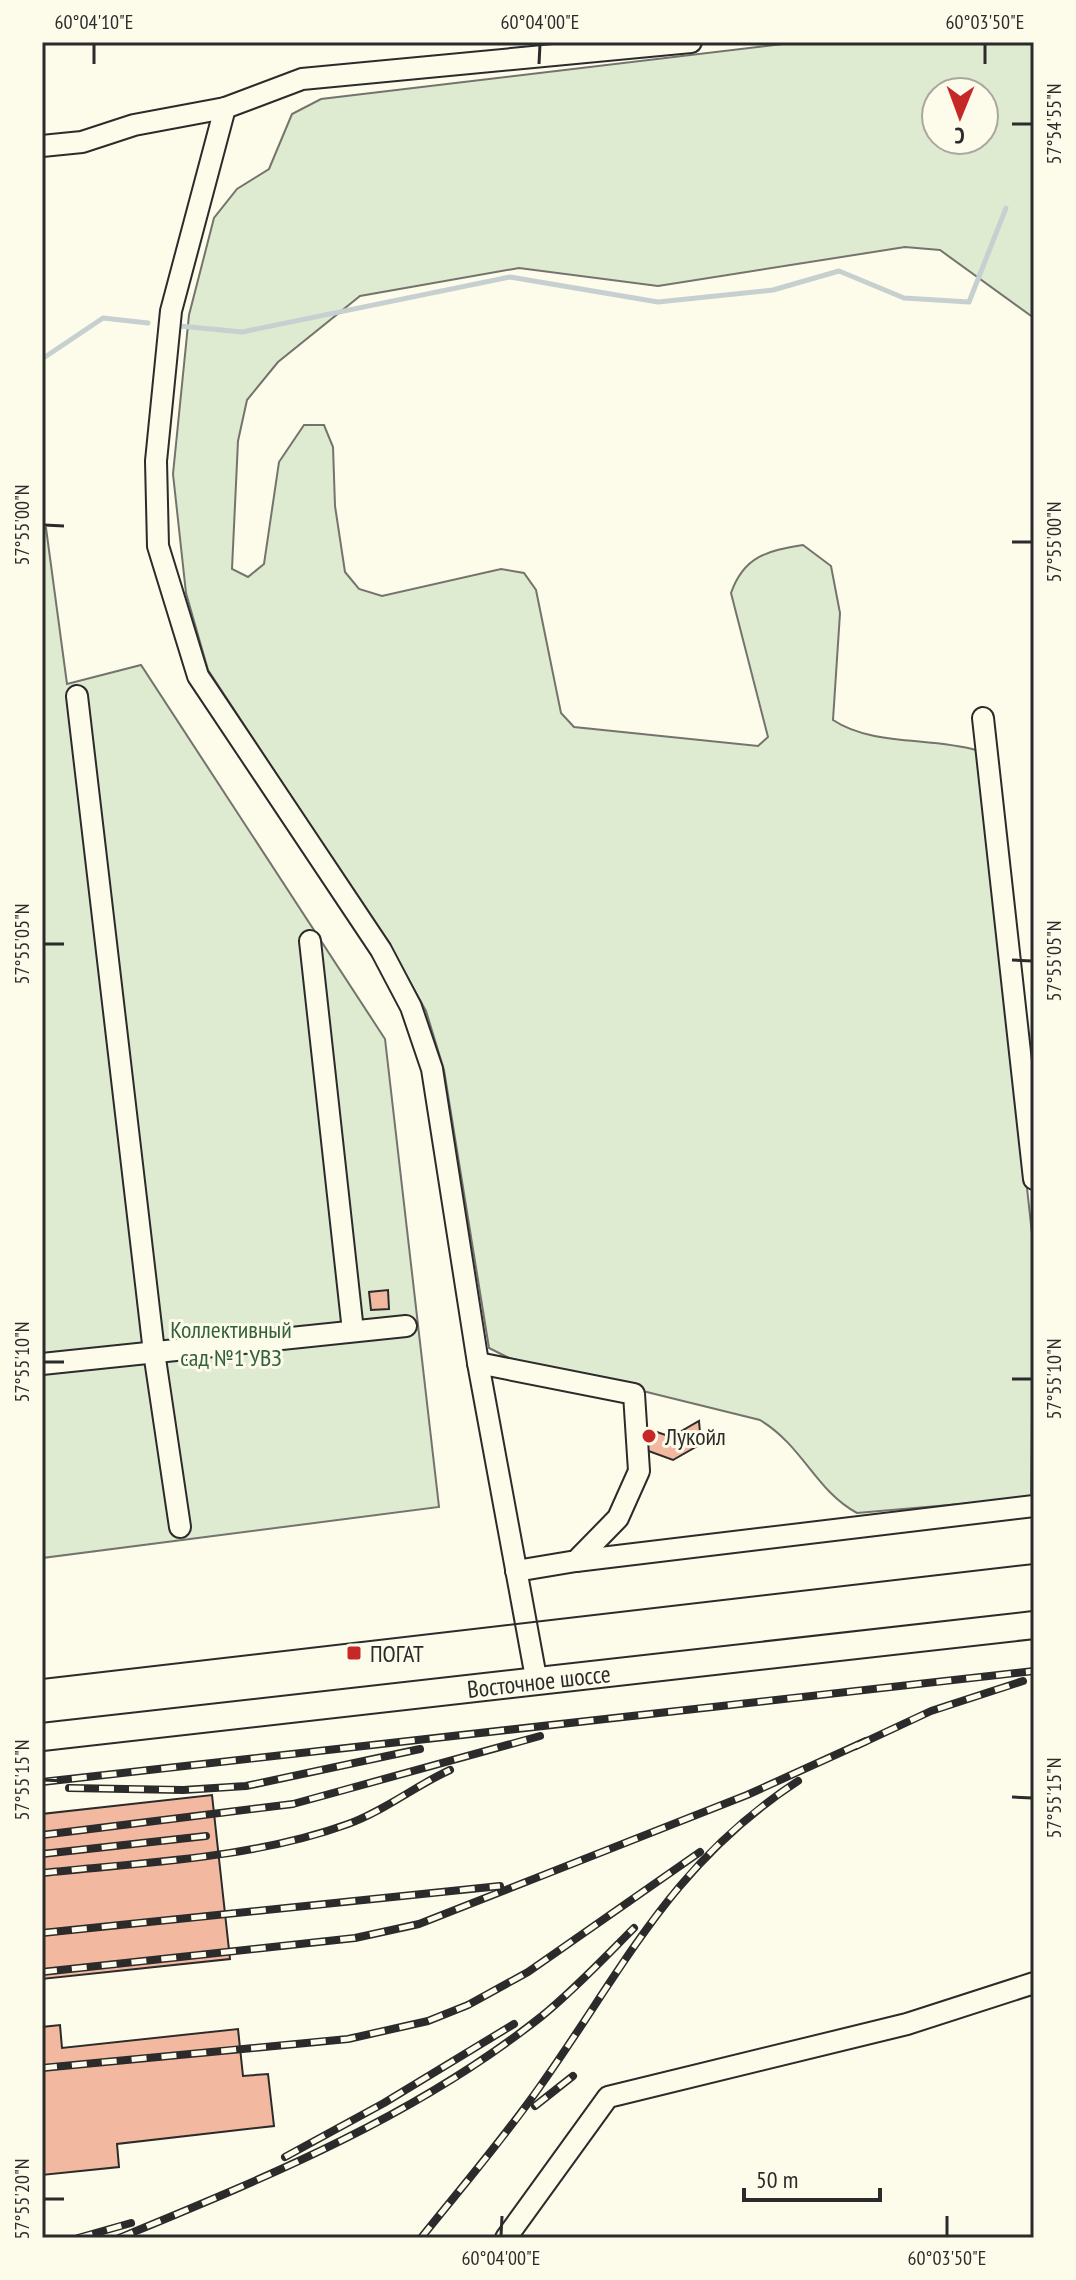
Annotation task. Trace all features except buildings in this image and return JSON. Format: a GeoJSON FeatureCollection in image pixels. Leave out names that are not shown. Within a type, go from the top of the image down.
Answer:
{"type":"FeatureCollection","features":[{"type":"Feature","properties":{"kind":"main road","name":"Восточное шоссе"},"geometry":{"type":"LineString","coordinates":[[42,1737],[1034,1625]]}},
{"type":"Feature","properties":{"kind":"street"},"geometry":{"type":"LineString","coordinates":[[42,146],[82,142],[134,125],[225,108],[302,79],[691,42]]}},
{"type":"Feature","properties":{"kind":"street"},"geometry":{"type":"LineString","coordinates":[[225,108],[171,311],[156,461],[158,546],[198,676],[381,950],[411,1007],[432,1069],[478,1363],[537,1683]]}},
{"type":"Feature","properties":{"kind":"street"},"geometry":{"type":"LineString","coordinates":[[77,696],[154,1352],[180,1527]]}},
{"type":"Feature","properties":{"kind":"street"},"geometry":{"type":"LineString","coordinates":[[983,718],[1034,1179]]}},
{"type":"Feature","properties":{"kind":"street"},"geometry":{"type":"LineString","coordinates":[[310,941],[353,1331]]}},
{"type":"Feature","properties":{"kind":"street"},"geometry":{"type":"LineString","coordinates":[[42,1364],[406,1326]]}},
{"type":"Feature","properties":{"kind":"street"},"geometry":{"type":"LineString","coordinates":[[478,1363],[634,1394],[639,1471],[618,1518],[576,1561]]}},
{"type":"Feature","properties":{"kind":"street"},"geometry":{"type":"LineString","coordinates":[[516,1571],[576,1561],[1034,1506]]}},
{"type":"Feature","properties":{"kind":"street"},"geometry":{"type":"LineString","coordinates":[[506,2238],[608,2097],[907,2024],[1034,1983]]}},
{"type":"Feature","properties":{"kind":"green space"},"geometry":{"type":"Polygon","coordinates":[[[800,42],[1034,42],[1034,318],[940,250],[905,247],[658,286],[519,268],[360,296],[278,362],[247,400],[238,441],[232,569],[248,577],[264,564],[279,462],[304,425],[324,425],[333,447],[335,506],[345,572],[359,589],[382,596],[501,569],[524,573],[536,590],[561,713],[574,727],[758,746],[768,737],[731,593],[750,563],[778,550],[803,545],[831,566],[840,613],[833,720],[865,734],[976,750],[981,767],[1034,1252],[1031,1498],[857,1513],[830,1493],[788,1443],[760,1420],[509,1358],[489,1348],[444,1070],[426,1011],[391,948],[208,670],[186,593],[173,474],[189,315],[214,218],[237,189],[269,169],[292,114],[321,99],[800,42]]]}},
{"type":"Feature","properties":{"kind":"green space","name":"Коллективный сад №1 УВЗ"},"geometry":{"type":"Polygon","coordinates":[[[46,528],[67,684],[141,665],[385,1039],[439,1507],[42,1558],[42,529],[46,528]]]}},
{"type":"Feature","properties":{"kind":"waterway"},"geometry":{"type":"LineString","coordinates":[[180,326],[242,332],[510,277],[658,302],[773,290],[839,271],[904,298],[969,302],[1006,208]]}},
{"type":"Feature","properties":{"kind":"waterway"},"geometry":{"type":"LineString","coordinates":[[42,359],[103,318],[148,323]]}},
{"type":"Feature","properties":{"kind":"tram line"},"geometry":{"type":"LineString","coordinates":[[42,1679],[1034,1564]]}},
{"type":"Feature","properties":{"kind":"railway"},"geometry":{"type":"LineString","coordinates":[[42,1782],[1034,1671]]}},
{"type":"Feature","properties":{"kind":"railway"},"geometry":{"type":"LineString","coordinates":[[856,1746],[931,1711],[1023,1681]]}},
{"type":"Feature","properties":{"kind":"railway"},"geometry":{"type":"LineString","coordinates":[[42,1835],[293,1804],[540,1736]]}},
{"type":"Feature","properties":{"kind":"railway"},"geometry":{"type":"LineString","coordinates":[[42,1972],[355,1938],[419,1924],[747,1795],[866,1741]]}},
{"type":"Feature","properties":{"kind":"railway"},"geometry":{"type":"LineString","coordinates":[[69,1788],[183,1790],[246,1786],[420,1749]]}},
{"type":"Feature","properties":{"kind":"railway"},"geometry":{"type":"LineString","coordinates":[[42,1873],[197,1858],[311,1836],[361,1819],[450,1770]]}},
{"type":"Feature","properties":{"kind":"railway"},"geometry":{"type":"LineString","coordinates":[[421,2238],[527,2105],[625,1959],[683,1883],[716,1847],[754,1813],[798,1781]]}},
{"type":"Feature","properties":{"kind":"railway"},"geometry":{"type":"LineString","coordinates":[[42,1854],[206,1836]]}},
{"type":"Feature","properties":{"kind":"railway"},"geometry":{"type":"LineString","coordinates":[[42,2068],[348,2039],[428,2021],[468,2005],[528,1972],[700,1852]]}},
{"type":"Feature","properties":{"kind":"railway"},"geometry":{"type":"LineString","coordinates":[[42,1933],[500,1886]]}},
{"type":"Feature","properties":{"kind":"railway"},"geometry":{"type":"LineString","coordinates":[[119,2238],[284,2168],[391,2115],[443,2085],[542,2016],[634,1928]]}},
{"type":"Feature","properties":{"kind":"railway"},"geometry":{"type":"LineString","coordinates":[[285,2157],[384,2103],[514,2024]]}},
{"type":"Feature","properties":{"kind":"railway"},"geometry":{"type":"LineString","coordinates":[[535,2106],[573,2076]]}},
{"type":"Feature","properties":{"kind":"railway"},"geometry":{"type":"LineString","coordinates":[[78,2238],[131,2223]]}},
{"type":"Feature","properties":{"kind":"place","name":"Лукойл"},"geometry":{"type":"Point","coordinates":[649,1436]}},
{"type":"Feature","properties":{"kind":"place","name":"ПОГАТ"},"geometry":{"type":"Point","coordinates":[354,1653]}}]}
